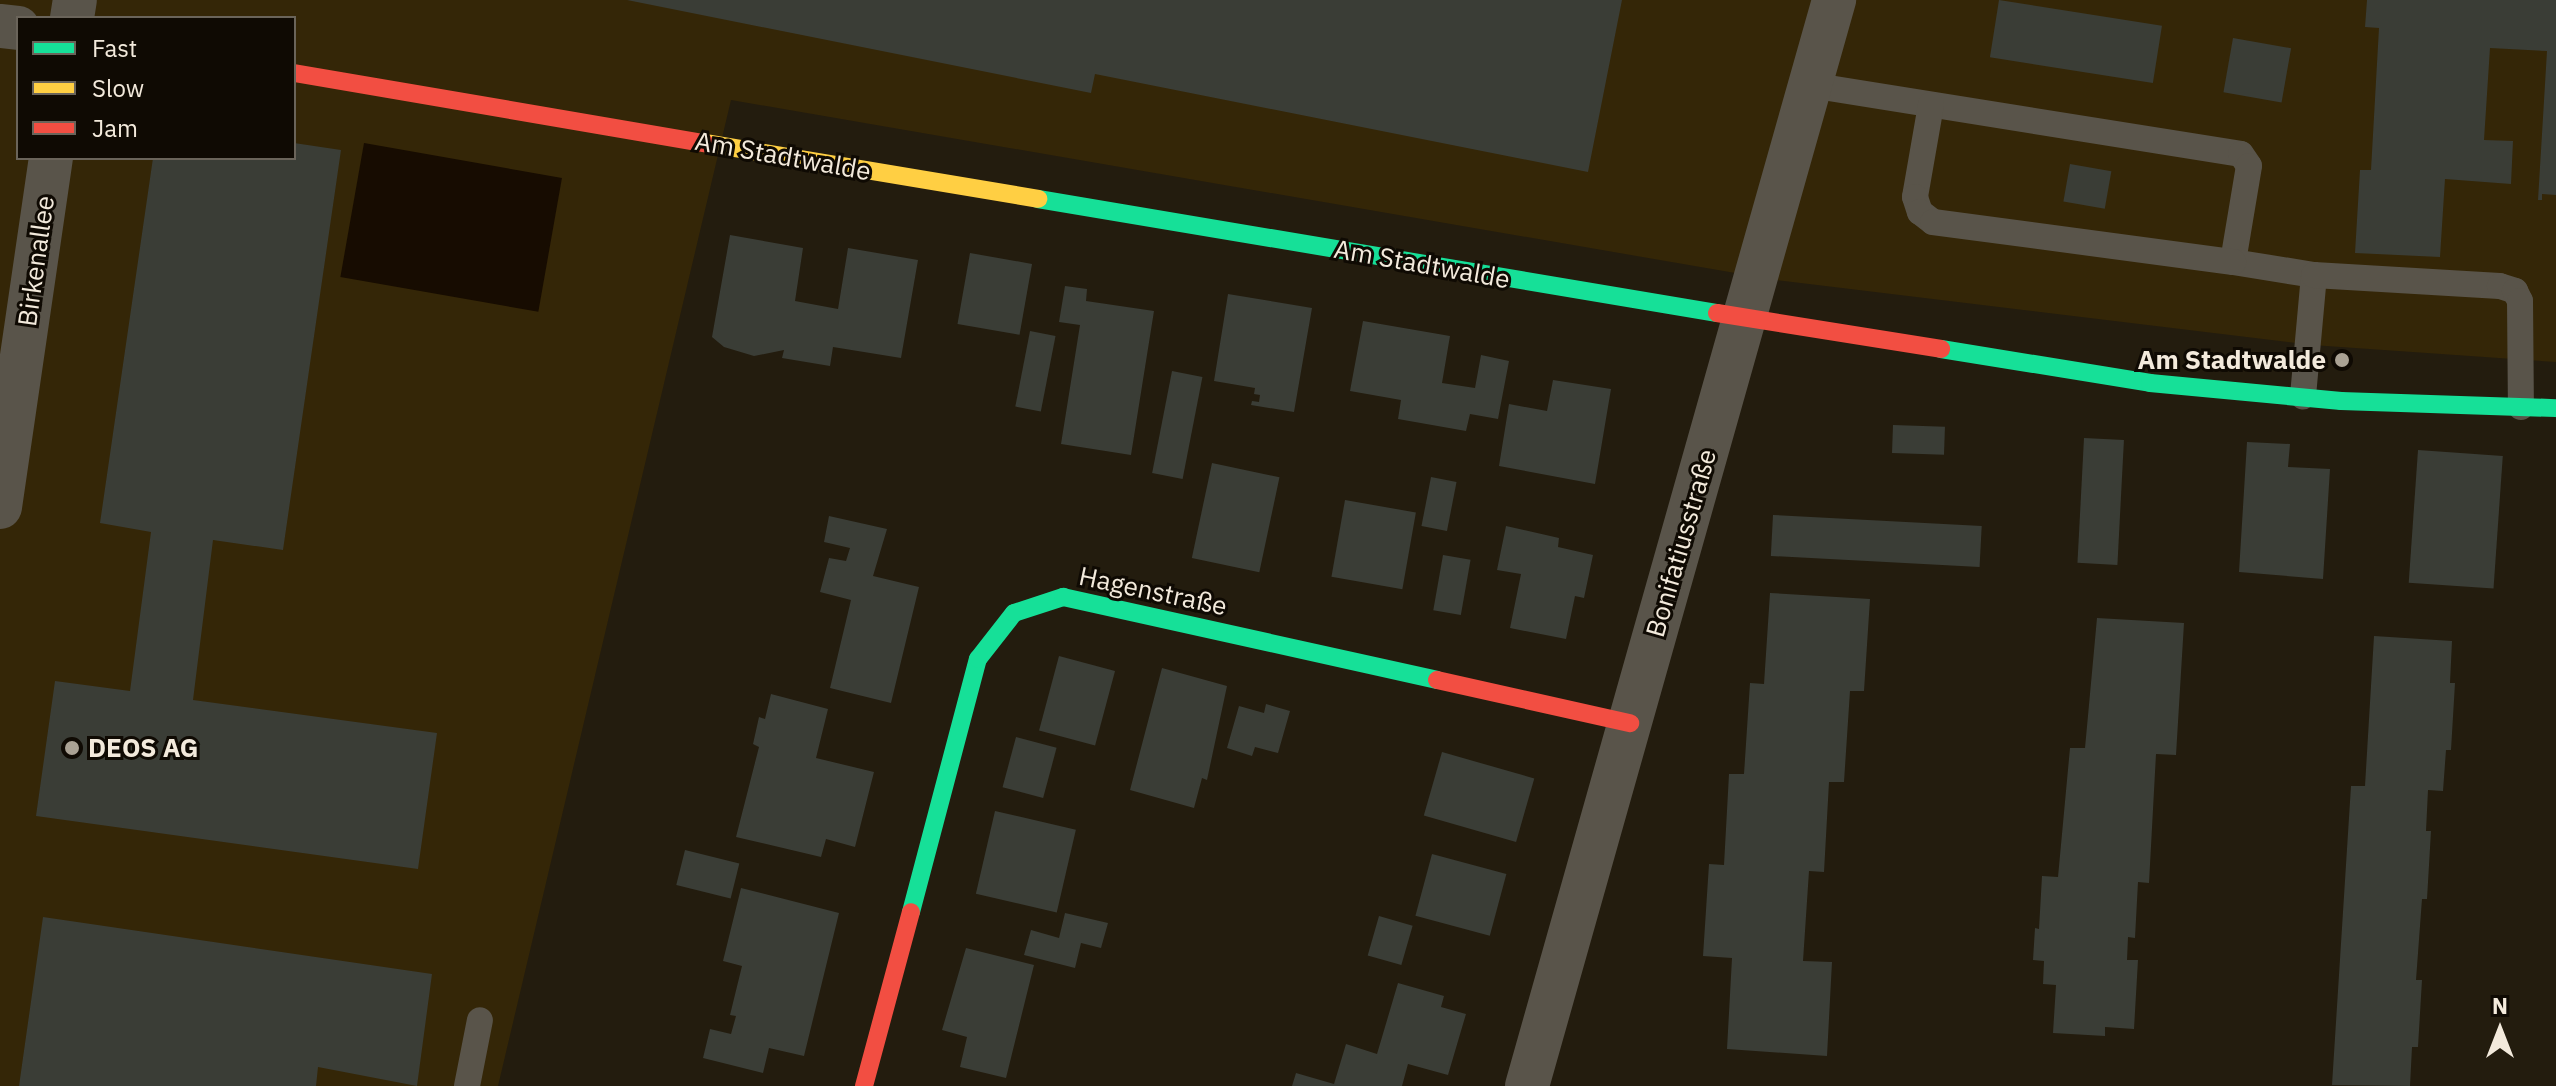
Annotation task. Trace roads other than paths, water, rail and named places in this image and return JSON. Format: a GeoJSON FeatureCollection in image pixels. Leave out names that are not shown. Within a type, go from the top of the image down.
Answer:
{"type":"FeatureCollection","features":[{"type":"Feature","properties":{"kind":"street","name":"Bonifatiusstraße"},"geometry":{"type":"LineString","coordinates":[[1527,1086],[1834,0]]}},
{"type":"Feature","properties":{"kind":"street","name":"Am Stadtwalde"},"geometry":{"type":"LineString","coordinates":[[296,73],[1744,318],[2150,383],[2303,397],[2556,408]]}},
{"type":"Feature","properties":{"kind":"street","name":"Birkenallee"},"geometry":{"type":"LineString","coordinates":[[0,507],[51,160]]}},
{"type":"Feature","properties":{"kind":"street","name":"Hagenstraße"},"geometry":{"type":"LineString","coordinates":[[864,1086],[978,659],[1014,613],[1063,597],[1630,723]]}},
{"type":"Feature","properties":{"kind":"lane"},"geometry":{"type":"LineString","coordinates":[[1810,85],[2241,154],[2249,166],[2233,262]]}},
{"type":"Feature","properties":{"kind":"lane"},"geometry":{"type":"LineString","coordinates":[[1931,105],[1915,197],[1920,212],[1933,222],[2314,275],[2500,286],[2515,291],[2520,301],[2521,407]]}},
{"type":"Feature","properties":{"kind":"lane"},"geometry":{"type":"LineString","coordinates":[[2303,397],[2314,275]]}},
{"type":"Feature","properties":{"kind":"lane"},"geometry":{"type":"LineString","coordinates":[[467,1086],[480,1020]]}},
{"type":"Feature","properties":{"kind":"place","name":"Am Stadtwalde"},"geometry":{"type":"Point","coordinates":[2342,360]}},
{"type":"Feature","properties":{"kind":"place","name":"DEOS AG"},"geometry":{"type":"Point","coordinates":[72,748]}}]}
